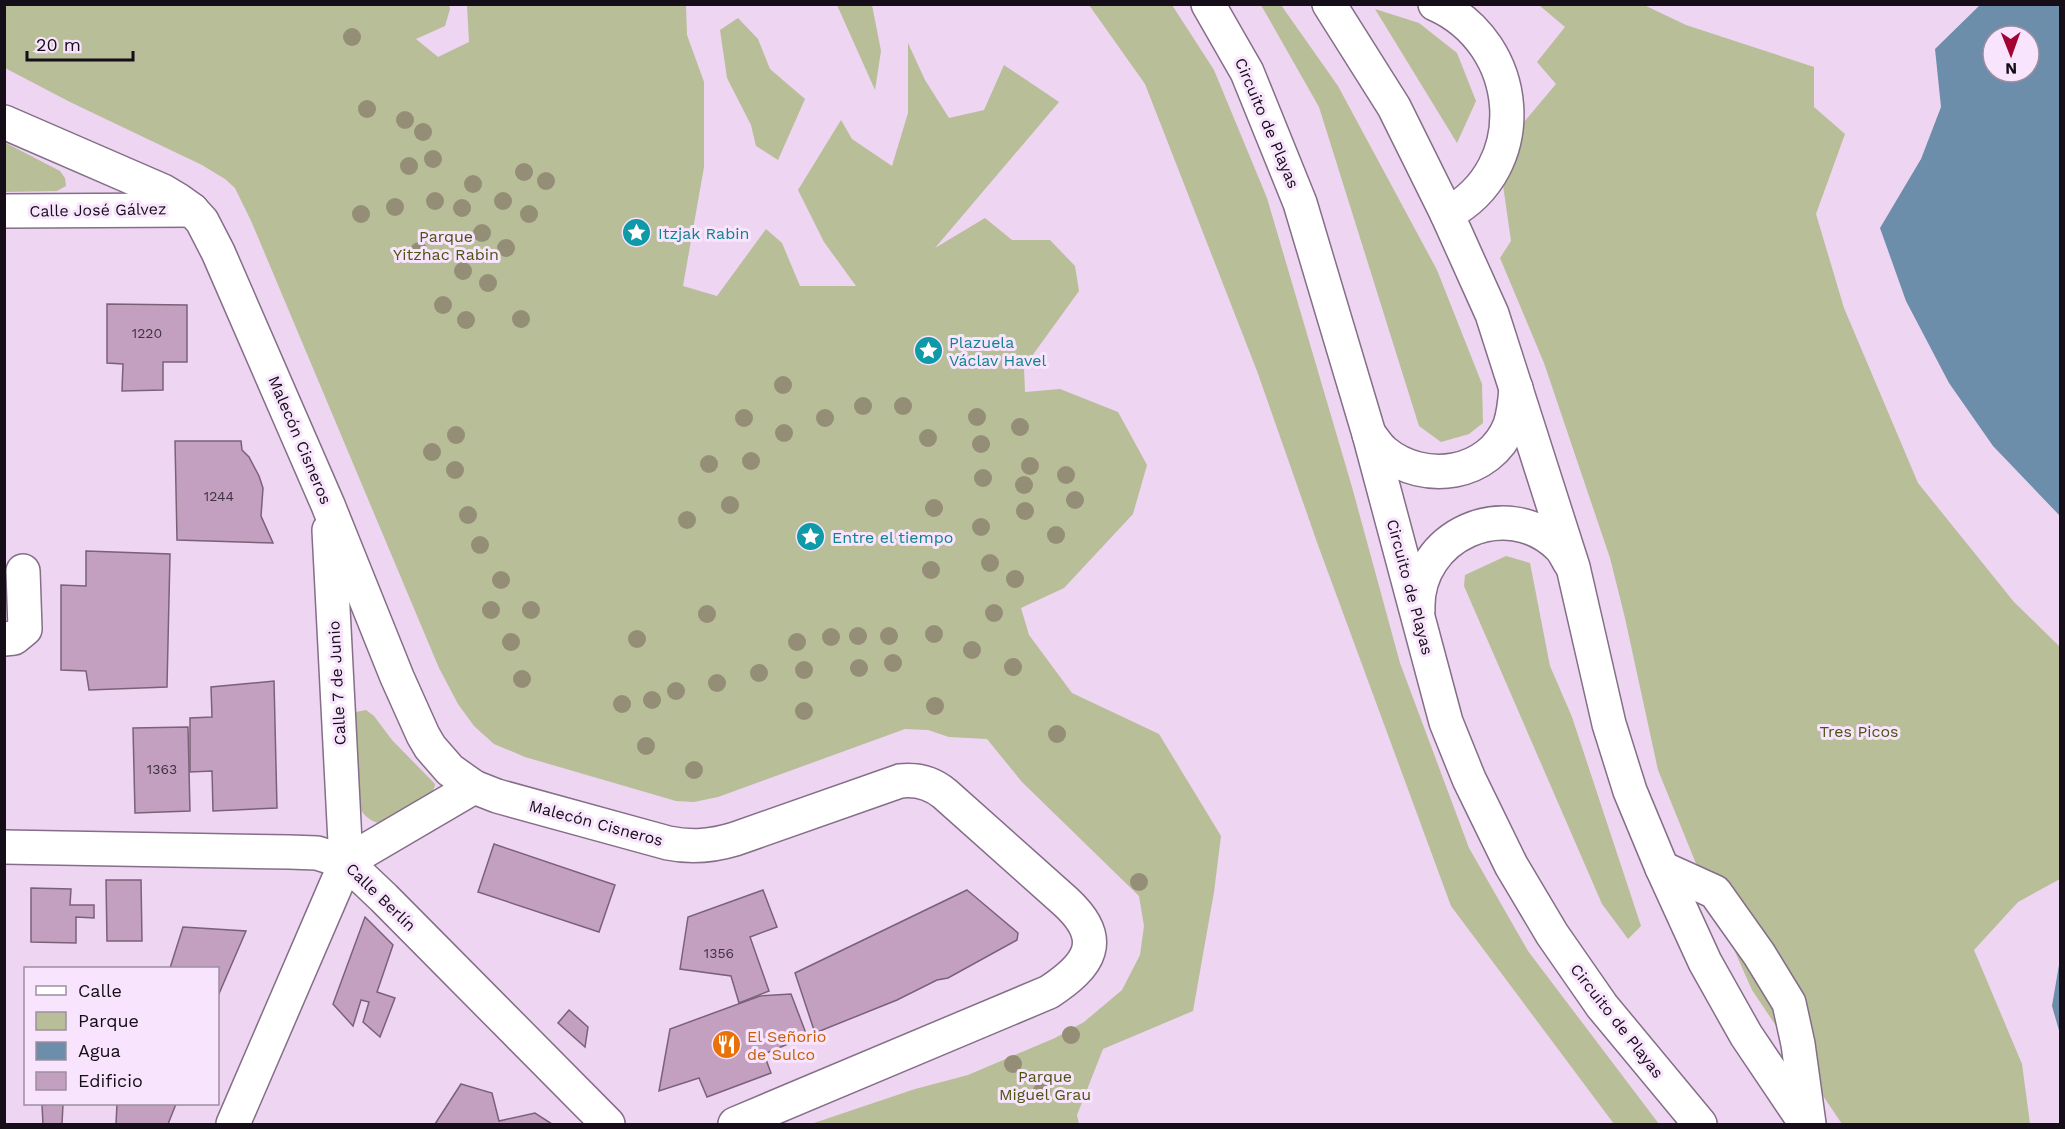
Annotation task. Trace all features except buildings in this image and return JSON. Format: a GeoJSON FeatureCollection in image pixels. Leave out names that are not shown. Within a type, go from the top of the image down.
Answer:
{"type":"FeatureCollection","features":[{"type":"Feature","properties":{"kind":"main road","name":"Circuito de Playas"},"geometry":{"type":"LineString","coordinates":[[1208,4],[1247,72],[1300,202],[1369,434],[1446,722],[1469,779],[1510,865],[1552,934],[1602,1006],[1700,1125]]}},
{"type":"Feature","properties":{"kind":"main road"},"geometry":{"type":"LineString","coordinates":[[1434,4],[1468,25],[1494,57],[1507,95],[1506,136],[1491,175],[1464,205],[1447,214]]}},
{"type":"Feature","properties":{"kind":"main road"},"geometry":{"type":"LineString","coordinates":[[1337,6],[1394,107],[1447,214],[1492,314],[1573,567],[1609,724],[1630,791],[1662,868],[1705,962],[1746,1035],[1807,1125]]}},
{"type":"Feature","properties":{"kind":"main road","name":"Malecón Cisneros"},"geometry":{"type":"LineString","coordinates":[[4,122],[163,191],[192,210],[209,232],[328,505],[397,677],[423,735],[450,770],[474,787],[497,796],[668,843],[692,846],[714,845],[735,839],[900,781],[920,781],[930,784],[945,794],[1066,902],[1083,920],[1090,940],[1084,960],[1070,977],[1049,992],[735,1125]]}},
{"type":"Feature","properties":{"kind":"main road","name":"Calle José Gálvez"},"geometry":{"type":"LineString","coordinates":[[4,211],[192,210]]}},
{"type":"Feature","properties":{"kind":"main road"},"geometry":{"type":"LineString","coordinates":[[1369,434],[1382,451],[1400,463],[1420,471],[1442,472],[1462,469],[1482,459],[1497,445],[1509,427],[1515,406],[1516,385]]}},
{"type":"Feature","properties":{"kind":"main road","name":"Calle 7 de Junio"},"geometry":{"type":"LineString","coordinates":[[233,1125],[346,862],[328,505]]}},
{"type":"Feature","properties":{"kind":"main road"},"geometry":{"type":"LineString","coordinates":[[1419,622],[1418,598],[1423,575],[1435,555],[1452,538],[1473,528],[1497,523],[1520,525],[1542,533],[1561,548],[1573,567]]}},
{"type":"Feature","properties":{"kind":"main road"},"geometry":{"type":"LineString","coordinates":[[4,639],[14,638],[25,629],[23,571]]}},
{"type":"Feature","properties":{"kind":"main road"},"geometry":{"type":"LineString","coordinates":[[346,862],[474,787]]}},
{"type":"Feature","properties":{"kind":"main road","name":"Calle Berlín"},"geometry":{"type":"LineString","coordinates":[[4,847],[317,853],[346,862],[393,906],[608,1125]]}},
{"type":"Feature","properties":{"kind":"main road"},"geometry":{"type":"LineString","coordinates":[[1662,868],[1715,892],[1759,954],[1789,1004],[1798,1044],[1807,1125]]}},
{"type":"Feature","properties":{"kind":"green space"},"geometry":{"type":"Polygon","coordinates":[[[4,5],[449,5],[445,26],[416,39],[438,57],[469,42],[467,5],[686,5],[687,35],[704,82],[704,167],[683,286],[717,296],[766,229],[782,243],[800,286],[856,286],[824,242],[798,190],[841,120],[852,139],[892,166],[908,113],[908,43],[925,80],[949,118],[984,110],[1004,65],[1059,102],[935,248],[985,218],[1012,240],[1050,240],[1075,266],[1079,291],[1024,367],[1025,392],[1060,389],[1118,412],[1147,465],[1133,514],[1064,588],[1021,608],[1029,635],[1072,693],[1159,734],[1221,836],[1214,892],[1193,1011],[1103,1049],[1077,1115],[1079,1124],[811,1124],[915,1089],[968,1075],[1055,1038],[1084,1022],[1122,990],[1140,955],[1144,926],[1139,896],[1022,782],[987,739],[949,737],[928,730],[905,729],[718,797],[694,802],[676,801],[525,757],[494,744],[474,726],[458,704],[439,668],[252,223],[235,188],[202,165],[5,68],[4,5]]]}},
{"type":"Feature","properties":{"kind":"green space"},"geometry":{"type":"Polygon","coordinates":[[[837,5],[872,5],[881,51],[875,90],[837,5]]]}},
{"type":"Feature","properties":{"kind":"green space"},"geometry":{"type":"Polygon","coordinates":[[[1089,5],[1172,5],[1214,70],[1267,198],[1352,487],[1400,663],[1469,848],[1528,951],[1659,1124],[1614,1124],[1451,906],[1318,545],[1257,371],[1145,84],[1089,5]]]}},
{"type":"Feature","properties":{"kind":"green space"},"geometry":{"type":"Polygon","coordinates":[[[1261,5],[1281,5],[1338,86],[1437,270],[1482,384],[1483,423],[1469,434],[1441,442],[1419,426],[1319,107],[1261,5]]]}},
{"type":"Feature","properties":{"kind":"green space","name":"Tres Picos"},"geometry":{"type":"Polygon","coordinates":[[[1539,5],[1644,5],[1686,25],[1814,67],[1814,107],[1845,134],[1816,214],[1844,308],[1918,483],[2014,602],[2060,647],[2060,879],[2018,902],[1974,950],[2022,1064],[2030,1124],[1842,1124],[1752,990],[1697,866],[1658,770],[1610,558],[1544,363],[1500,258],[1511,241],[1503,185],[1518,129],[1556,84],[1537,62],[1565,27],[1539,5]]]}},
{"type":"Feature","properties":{"kind":"green space"},"geometry":{"type":"Polygon","coordinates":[[[1375,9],[1419,23],[1457,53],[1476,101],[1457,143],[1375,9]]]}},
{"type":"Feature","properties":{"kind":"green space"},"geometry":{"type":"Polygon","coordinates":[[[738,18],[758,39],[770,69],[805,99],[778,160],[756,146],[751,125],[727,78],[720,30],[738,18]]]}},
{"type":"Feature","properties":{"kind":"green space"},"geometry":{"type":"Polygon","coordinates":[[[4,142],[60,171],[65,178],[66,186],[57,191],[5,192],[4,142]]]}},
{"type":"Feature","properties":{"kind":"green space"},"geometry":{"type":"Polygon","coordinates":[[[1506,556],[1530,563],[1550,666],[1572,717],[1641,926],[1628,939],[1602,904],[1464,586],[1465,575],[1506,556]]]}},
{"type":"Feature","properties":{"kind":"green space"},"geometry":{"type":"Polygon","coordinates":[[[366,710],[435,784],[433,790],[422,802],[382,824],[367,817],[357,803],[352,720],[356,712],[366,710]]]}},
{"type":"Feature","properties":{"kind":"water"},"geometry":{"type":"Polygon","coordinates":[[[1980,5],[2060,5],[2060,516],[1993,446],[1949,383],[1906,301],[1880,228],[1921,159],[1941,107],[1935,49],[1980,5]]]}},
{"type":"Feature","properties":{"kind":"water"},"geometry":{"type":"Polygon","coordinates":[[[2060,959],[2060,1034],[2052,1006],[2060,959]]]}},
{"type":"Feature","properties":{"kind":"place","name":"Itzjak Rabin"},"geometry":{"type":"Point","coordinates":[637,233]}},
{"type":"Feature","properties":{"kind":"place","name":"Plazuela Václav Havel"},"geometry":{"type":"Point","coordinates":[928,351]}},
{"type":"Feature","properties":{"kind":"place","name":"Entre el tiempo"},"geometry":{"type":"Point","coordinates":[811,537]}},
{"type":"Feature","properties":{"kind":"place","name":"El Señorio de Sulco"},"geometry":{"type":"Point","coordinates":[726,1045]}},
{"type":"Feature","properties":{"kind":"park label","name":"Parque Yitzhac Rabin"},"geometry":{"type":"Point","coordinates":[446,245]}},
{"type":"Feature","properties":{"kind":"park label","name":"Parque Miguel Grau"},"geometry":{"type":"Point","coordinates":[1045,1085]}}]}
